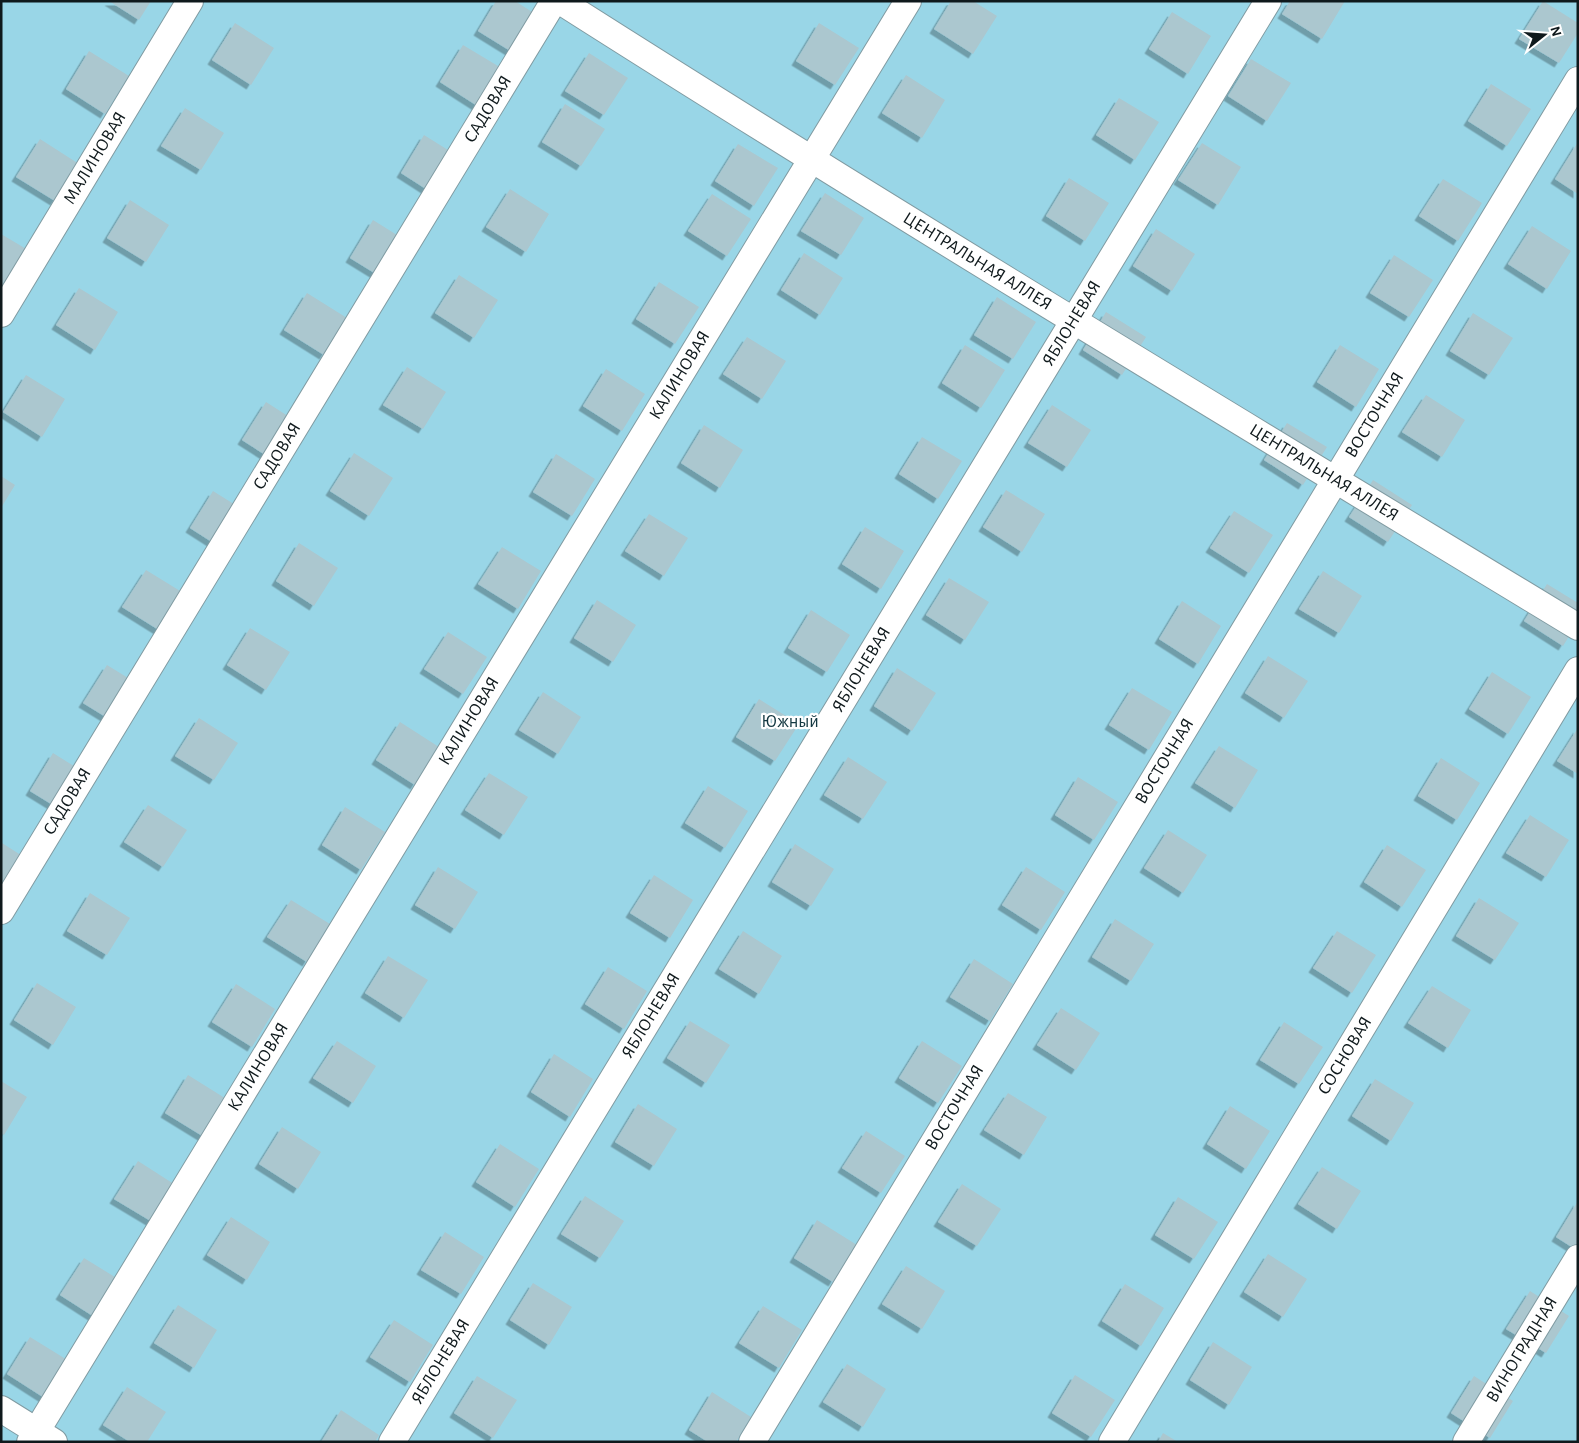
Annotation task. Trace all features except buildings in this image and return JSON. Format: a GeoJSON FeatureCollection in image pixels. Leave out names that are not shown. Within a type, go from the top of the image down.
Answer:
{"type":"FeatureCollection","features":[{"type":"Feature","properties":{"kind":"street","name":"МАЛИНОВАЯ"},"geometry":{"type":"LineString","coordinates":[[1,314],[190,1]]}},
{"type":"Feature","properties":{"kind":"street","name":"САДОВАЯ"},"geometry":{"type":"LineString","coordinates":[[1,911],[554,1]]}},
{"type":"Feature","properties":{"kind":"street","name":"ЦЕНТРАЛЬНАЯ АЛЛЕЯ"},"geometry":{"type":"LineString","coordinates":[[560,1],[811,161],[1578,627]]}},
{"type":"Feature","properties":{"kind":"street","name":"КАЛИНОВАЯ"},"geometry":{"type":"LineString","coordinates":[[40,1438],[908,1]]}},
{"type":"Feature","properties":{"kind":"street","name":"ЯБЛОНЕВАЯ"},"geometry":{"type":"LineString","coordinates":[[392,1442],[1268,1]]}},
{"type":"Feature","properties":{"kind":"street","name":"ВОСТОЧНАЯ"},"geometry":{"type":"LineString","coordinates":[[752,1442],[1578,80]]}},
{"type":"Feature","properties":{"kind":"street","name":"СОСНОВАЯ"},"geometry":{"type":"LineString","coordinates":[[1112,1442],[1578,670]]}},
{"type":"Feature","properties":{"kind":"street","name":"ВИНОГРАДНАЯ"},"geometry":{"type":"LineString","coordinates":[[1466,1442],[1578,1258]]}},
{"type":"Feature","properties":{"kind":"street"},"geometry":{"type":"LineString","coordinates":[[1,1409],[40,1438]]}},
{"type":"Feature","properties":{"kind":"green space","name":"Южный"},"geometry":{"type":"Polygon","coordinates":[[[1,1],[1578,1],[1578,1442],[1,1442],[1,1]]]}}]}
